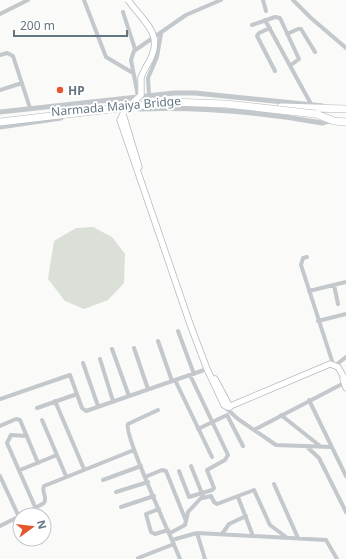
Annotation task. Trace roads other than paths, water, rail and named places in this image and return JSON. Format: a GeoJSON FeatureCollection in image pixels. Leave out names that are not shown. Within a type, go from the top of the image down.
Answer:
{"type":"FeatureCollection","features":[{"type":"Feature","properties":{"kind":"highway","name":"Narmada Maiya Bridge"},"geometry":{"type":"LineString","coordinates":[[0,118],[178,99],[229,101],[317,112]]}},
{"type":"Feature","properties":{"kind":"highway"},"geometry":{"type":"LineString","coordinates":[[0,122],[170,102],[226,104],[317,112],[346,110]]}},
{"type":"Feature","properties":{"kind":"highway"},"geometry":{"type":"LineString","coordinates":[[317,112],[332,120],[346,122]]}},
{"type":"Feature","properties":{"kind":"main road"},"geometry":{"type":"LineString","coordinates":[[128,0],[152,30],[154,38],[153,55],[141,77],[139,96],[120,120],[150,212],[207,369],[218,395],[228,407]]}},
{"type":"Feature","properties":{"kind":"main road"},"geometry":{"type":"LineString","coordinates":[[125,112],[153,211],[210,368],[228,407]]}},
{"type":"Feature","properties":{"kind":"main road"},"geometry":{"type":"LineString","coordinates":[[228,407],[334,365],[341,371],[345,384]]}},
{"type":"Feature","properties":{"kind":"street"},"geometry":{"type":"LineString","coordinates":[[0,14],[28,0]]}},
{"type":"Feature","properties":{"kind":"street"},"geometry":{"type":"LineString","coordinates":[[84,0],[106,57],[134,73]]}},
{"type":"Feature","properties":{"kind":"street"},"geometry":{"type":"LineString","coordinates":[[203,0],[205,6]]}},
{"type":"Feature","properties":{"kind":"street"},"geometry":{"type":"LineString","coordinates":[[139,96],[131,54],[135,49],[161,34],[179,20],[205,6],[221,0]]}},
{"type":"Feature","properties":{"kind":"street"},"geometry":{"type":"LineString","coordinates":[[263,0],[266,11]]}},
{"type":"Feature","properties":{"kind":"street"},"geometry":{"type":"LineString","coordinates":[[293,0],[311,18],[346,48]]}},
{"type":"Feature","properties":{"kind":"street"},"geometry":{"type":"LineString","coordinates":[[123,12],[135,49]]}},
{"type":"Feature","properties":{"kind":"street"},"geometry":{"type":"LineString","coordinates":[[252,25],[278,17],[299,59],[291,66]]}},
{"type":"Feature","properties":{"kind":"street"},"geometry":{"type":"LineString","coordinates":[[265,20],[311,104]]}},
{"type":"Feature","properties":{"kind":"street"},"geometry":{"type":"LineString","coordinates":[[270,28],[256,36],[274,71]]}},
{"type":"Feature","properties":{"kind":"street"},"geometry":{"type":"LineString","coordinates":[[287,34],[298,29],[302,29],[315,52]]}},
{"type":"Feature","properties":{"kind":"street"},"geometry":{"type":"LineString","coordinates":[[149,95],[148,78],[157,57],[161,34]]}},
{"type":"Feature","properties":{"kind":"street"},"geometry":{"type":"LineString","coordinates":[[0,55],[7,53],[13,56],[30,108]]}},
{"type":"Feature","properties":{"kind":"street"},"geometry":{"type":"LineString","coordinates":[[0,90],[22,84]]}},
{"type":"Feature","properties":{"kind":"street"},"geometry":{"type":"LineString","coordinates":[[0,112],[149,95],[195,93],[311,104],[324,106],[331,110]]}},
{"type":"Feature","properties":{"kind":"street"},"geometry":{"type":"LineString","coordinates":[[0,126],[125,112],[205,109],[322,123],[332,120]]}},
{"type":"Feature","properties":{"kind":"street"},"geometry":{"type":"LineString","coordinates":[[307,257],[303,258],[300,265],[334,365],[346,357]]}},
{"type":"Feature","properties":{"kind":"street"},"geometry":{"type":"LineString","coordinates":[[309,291],[346,282]]}},
{"type":"Feature","properties":{"kind":"street"},"geometry":{"type":"LineString","coordinates":[[334,285],[338,304]]}},
{"type":"Feature","properties":{"kind":"street"},"geometry":{"type":"LineString","coordinates":[[318,321],[346,314]]}},
{"type":"Feature","properties":{"kind":"street"},"geometry":{"type":"LineString","coordinates":[[159,509],[146,514],[151,532],[155,534],[182,527],[186,521],[188,512],[203,496],[214,488],[207,470],[225,460],[228,455],[192,374],[178,331]]}},
{"type":"Feature","properties":{"kind":"street"},"geometry":{"type":"LineString","coordinates":[[158,341],[173,380],[212,457]]}},
{"type":"Feature","properties":{"kind":"street"},"geometry":{"type":"LineString","coordinates":[[112,348],[129,396]]}},
{"type":"Feature","properties":{"kind":"street"},"geometry":{"type":"LineString","coordinates":[[134,348],[148,389]]}},
{"type":"Feature","properties":{"kind":"street"},"geometry":{"type":"LineString","coordinates":[[100,359],[113,401]]}},
{"type":"Feature","properties":{"kind":"street"},"geometry":{"type":"LineString","coordinates":[[83,363],[98,406]]}},
{"type":"Feature","properties":{"kind":"street"},"geometry":{"type":"LineString","coordinates":[[0,399],[70,375],[83,410],[207,369]]}},
{"type":"Feature","properties":{"kind":"street"},"geometry":{"type":"LineString","coordinates":[[254,430],[309,400],[345,384]]}},
{"type":"Feature","properties":{"kind":"street"},"geometry":{"type":"LineString","coordinates":[[37,408],[77,394]]}},
{"type":"Feature","properties":{"kind":"street"},"geometry":{"type":"LineString","coordinates":[[309,400],[346,476]]}},
{"type":"Feature","properties":{"kind":"street"},"geometry":{"type":"LineString","coordinates":[[55,401],[84,469]]}},
{"type":"Feature","properties":{"kind":"street"},"geometry":{"type":"LineString","coordinates":[[228,407],[254,430],[276,445],[331,447]]}},
{"type":"Feature","properties":{"kind":"street"},"geometry":{"type":"LineString","coordinates":[[158,410],[127,426],[134,450],[180,559]]}},
{"type":"Feature","properties":{"kind":"street"},"geometry":{"type":"LineString","coordinates":[[281,415],[320,446]]}},
{"type":"Feature","properties":{"kind":"street"},"geometry":{"type":"LineString","coordinates":[[198,429],[224,416],[229,417],[244,446]]}},
{"type":"Feature","properties":{"kind":"street"},"geometry":{"type":"LineString","coordinates":[[0,426],[18,418],[38,463]]}},
{"type":"Feature","properties":{"kind":"street"},"geometry":{"type":"LineString","coordinates":[[42,420],[66,476]]}},
{"type":"Feature","properties":{"kind":"street"},"geometry":{"type":"LineString","coordinates":[[27,436],[11,436],[8,441],[8,446],[35,507]]}},
{"type":"Feature","properties":{"kind":"street"},"geometry":{"type":"LineString","coordinates":[[306,446],[319,458],[346,512]]}},
{"type":"Feature","properties":{"kind":"street"},"geometry":{"type":"LineString","coordinates":[[38,507],[45,500],[44,486],[134,450]]}},
{"type":"Feature","properties":{"kind":"street"},"geometry":{"type":"LineString","coordinates":[[20,470],[57,455]]}},
{"type":"Feature","properties":{"kind":"street"},"geometry":{"type":"LineString","coordinates":[[103,480],[141,466]]}},
{"type":"Feature","properties":{"kind":"street"},"geometry":{"type":"LineString","coordinates":[[191,466],[203,496]]}},
{"type":"Feature","properties":{"kind":"street"},"geometry":{"type":"LineString","coordinates":[[145,477],[166,471],[186,521]]}},
{"type":"Feature","properties":{"kind":"street"},"geometry":{"type":"LineString","coordinates":[[179,471],[189,497],[211,496],[217,504],[251,491],[255,492],[270,525],[288,537]]}},
{"type":"Feature","properties":{"kind":"street"},"geometry":{"type":"LineString","coordinates":[[0,476],[16,507]]}},
{"type":"Feature","properties":{"kind":"street"},"geometry":{"type":"LineString","coordinates":[[116,492],[148,482]]}},
{"type":"Feature","properties":{"kind":"street"},"geometry":{"type":"LineString","coordinates":[[274,484],[298,538]]}},
{"type":"Feature","properties":{"kind":"street"},"geometry":{"type":"LineString","coordinates":[[121,507],[154,496]]}},
{"type":"Feature","properties":{"kind":"street"},"geometry":{"type":"LineString","coordinates":[[238,497],[253,536]]}},
{"type":"Feature","properties":{"kind":"street"},"geometry":{"type":"LineString","coordinates":[[222,534],[229,524],[246,516]]}},
{"type":"Feature","properties":{"kind":"street"},"geometry":{"type":"LineString","coordinates":[[0,526],[12,520]]}},
{"type":"Feature","properties":{"kind":"street"},"geometry":{"type":"LineString","coordinates":[[138,558],[197,533],[326,540],[337,559]]}},
{"type":"Feature","properties":{"kind":"street"},"geometry":{"type":"LineString","coordinates":[[197,533],[205,559]]}},
{"type":"Feature","properties":{"kind":"place","name":"HP"},"geometry":{"type":"Point","coordinates":[60,90]}}]}
